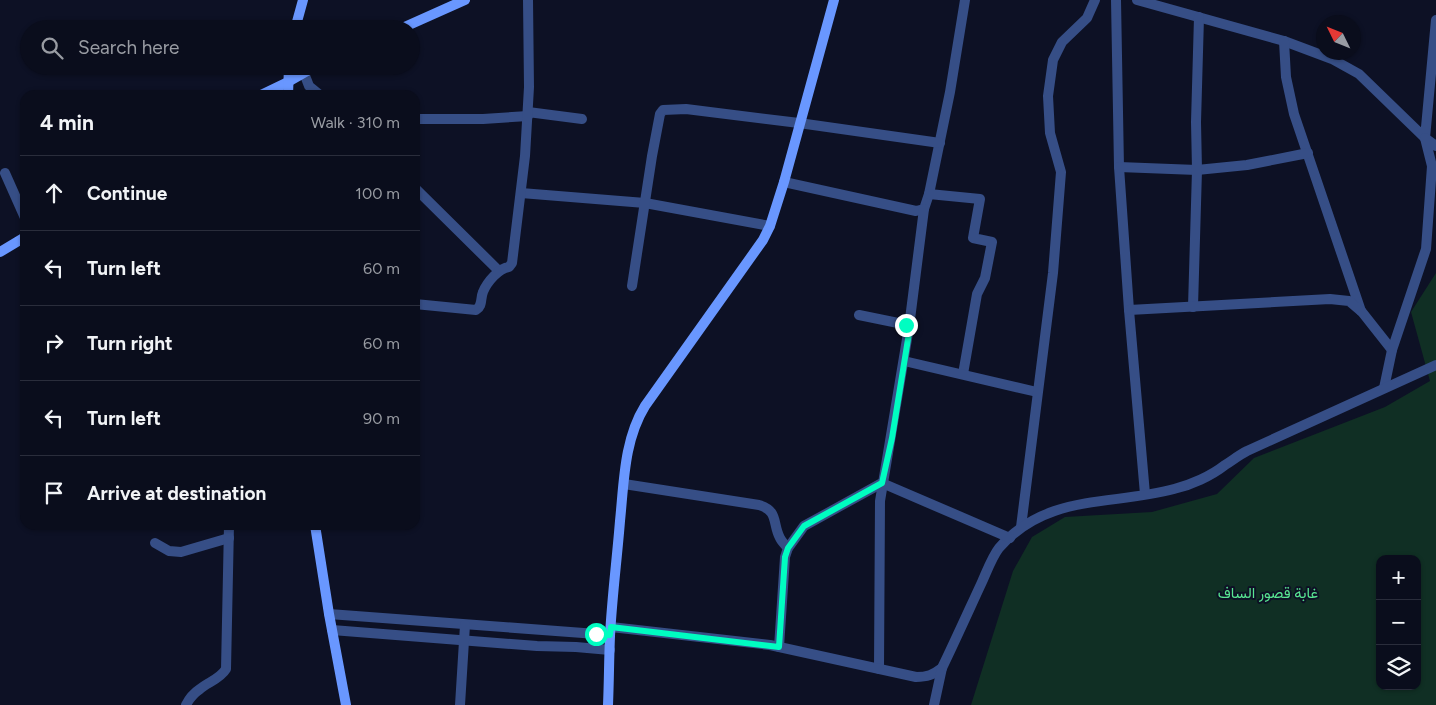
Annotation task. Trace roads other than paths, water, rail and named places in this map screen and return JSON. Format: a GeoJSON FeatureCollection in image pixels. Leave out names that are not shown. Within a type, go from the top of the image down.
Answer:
{"type":"FeatureCollection","features":[{"type":"Feature","properties":{"kind":"street"},"geometry":{"type":"LineString","coordinates":[[298,20],[303,0]]}},
{"type":"Feature","properties":{"kind":"street"},"geometry":{"type":"LineString","coordinates":[[416,20],[445,4],[465,0]]}},
{"type":"Feature","properties":{"kind":"street"},"geometry":{"type":"LineString","coordinates":[[420,304],[476,310],[481,306],[483,291],[499,271],[509,267],[512,263],[525,156],[528,114],[528,0]]}},
{"type":"Feature","properties":{"kind":"street"},"geometry":{"type":"LineString","coordinates":[[608,705],[610,631],[624,484],[631,438],[639,415],[763,240],[770,226],[834,0]]}},
{"type":"Feature","properties":{"kind":"street"},"geometry":{"type":"LineString","coordinates":[[879,669],[880,501],[882,483],[892,438],[904,361],[924,209],[940,143],[965,0]]}},
{"type":"Feature","properties":{"kind":"street"},"geometry":{"type":"LineString","coordinates":[[1021,527],[1053,273],[1061,172],[1050,133],[1048,96],[1053,60],[1062,42],[1087,18],[1095,0]]}},
{"type":"Feature","properties":{"kind":"street"},"geometry":{"type":"LineString","coordinates":[[1116,0],[1120,167],[1129,310],[1145,494]]}},
{"type":"Feature","properties":{"kind":"street"},"geometry":{"type":"LineString","coordinates":[[1137,0],[1284,41],[1332,59],[1359,74],[1425,138],[1436,146]]}},
{"type":"Feature","properties":{"kind":"street"},"geometry":{"type":"LineString","coordinates":[[1193,306],[1199,17]]}},
{"type":"Feature","properties":{"kind":"street"},"geometry":{"type":"LineString","coordinates":[[1384,388],[1392,350],[1426,249],[1432,166],[1425,138],[1432,101],[1436,20]]}},
{"type":"Feature","properties":{"kind":"street"},"geometry":{"type":"LineString","coordinates":[[1284,41],[1286,77],[1294,114],[1362,312]]}},
{"type":"Feature","properties":{"kind":"street"},"geometry":{"type":"LineString","coordinates":[[288,75],[288,90]]}},
{"type":"Feature","properties":{"kind":"street"},"geometry":{"type":"LineString","coordinates":[[271,90],[300,75]]}},
{"type":"Feature","properties":{"kind":"street"},"geometry":{"type":"LineString","coordinates":[[305,75],[309,86],[314,90]]}},
{"type":"Feature","properties":{"kind":"street"},"geometry":{"type":"LineString","coordinates":[[632,286],[660,114],[663,110],[686,110],[799,123],[940,143]]}},
{"type":"Feature","properties":{"kind":"street"},"geometry":{"type":"LineString","coordinates":[[420,119],[483,119],[528,114],[582,119]]}},
{"type":"Feature","properties":{"kind":"street"},"geometry":{"type":"LineString","coordinates":[[1120,167],[1197,170],[1247,164],[1308,153]]}},
{"type":"Feature","properties":{"kind":"street"},"geometry":{"type":"LineString","coordinates":[[5,172],[20,206]]}},
{"type":"Feature","properties":{"kind":"street"},"geometry":{"type":"LineString","coordinates":[[784,182],[916,211],[924,209]]}},
{"type":"Feature","properties":{"kind":"street"},"geometry":{"type":"LineString","coordinates":[[420,193],[499,271]]}},
{"type":"Feature","properties":{"kind":"street"},"geometry":{"type":"LineString","coordinates":[[521,193],[645,203],[770,226]]}},
{"type":"Feature","properties":{"kind":"street"},"geometry":{"type":"LineString","coordinates":[[929,194],[980,199],[973,238],[992,242],[985,278],[977,294],[963,374]]}},
{"type":"Feature","properties":{"kind":"street"},"geometry":{"type":"LineString","coordinates":[[0,252],[20,240]]}},
{"type":"Feature","properties":{"kind":"street"},"geometry":{"type":"LineString","coordinates":[[1129,310],[1330,299],[1349,301],[1362,312],[1392,350]]}},
{"type":"Feature","properties":{"kind":"street"},"geometry":{"type":"LineString","coordinates":[[859,315],[903,324],[909,327]]}},
{"type":"Feature","properties":{"kind":"street"},"geometry":{"type":"LineString","coordinates":[[904,361],[1037,392]]}},
{"type":"Feature","properties":{"kind":"street"},"geometry":{"type":"LineString","coordinates":[[934,705],[942,668],[998,549],[1021,527],[1049,512],[1078,504],[1175,489],[1203,478],[1247,450],[1436,365]]}},
{"type":"Feature","properties":{"kind":"street"},"geometry":{"type":"LineString","coordinates":[[882,483],[1010,538]]}},
{"type":"Feature","properties":{"kind":"street"},"geometry":{"type":"LineString","coordinates":[[779,647],[785,557],[788,548],[804,526],[882,483]]}},
{"type":"Feature","properties":{"kind":"street"},"geometry":{"type":"LineString","coordinates":[[624,484],[759,504],[767,507],[773,515],[780,539],[788,548]]}},
{"type":"Feature","properties":{"kind":"street"},"geometry":{"type":"LineString","coordinates":[[186,705],[189,699],[200,689],[217,678],[226,669],[229,530]]}},
{"type":"Feature","properties":{"kind":"street"},"geometry":{"type":"LineString","coordinates":[[316,530],[346,705]]}},
{"type":"Feature","properties":{"kind":"street"},"geometry":{"type":"LineString","coordinates":[[155,543],[169,551],[181,552],[229,538]]}},
{"type":"Feature","properties":{"kind":"street"},"geometry":{"type":"LineString","coordinates":[[329,614],[465,624],[610,631],[779,647],[916,677],[925,677],[942,668]]}},
{"type":"Feature","properties":{"kind":"street"},"geometry":{"type":"LineString","coordinates":[[460,705],[465,624]]}},
{"type":"Feature","properties":{"kind":"street"},"geometry":{"type":"LineString","coordinates":[[332,630],[610,650]]}},
{"type":"Feature","properties":{"kind":"park label","name":"غابة قصور الساف"},"geometry":{"type":"Point","coordinates":[1268,593]}}]}
